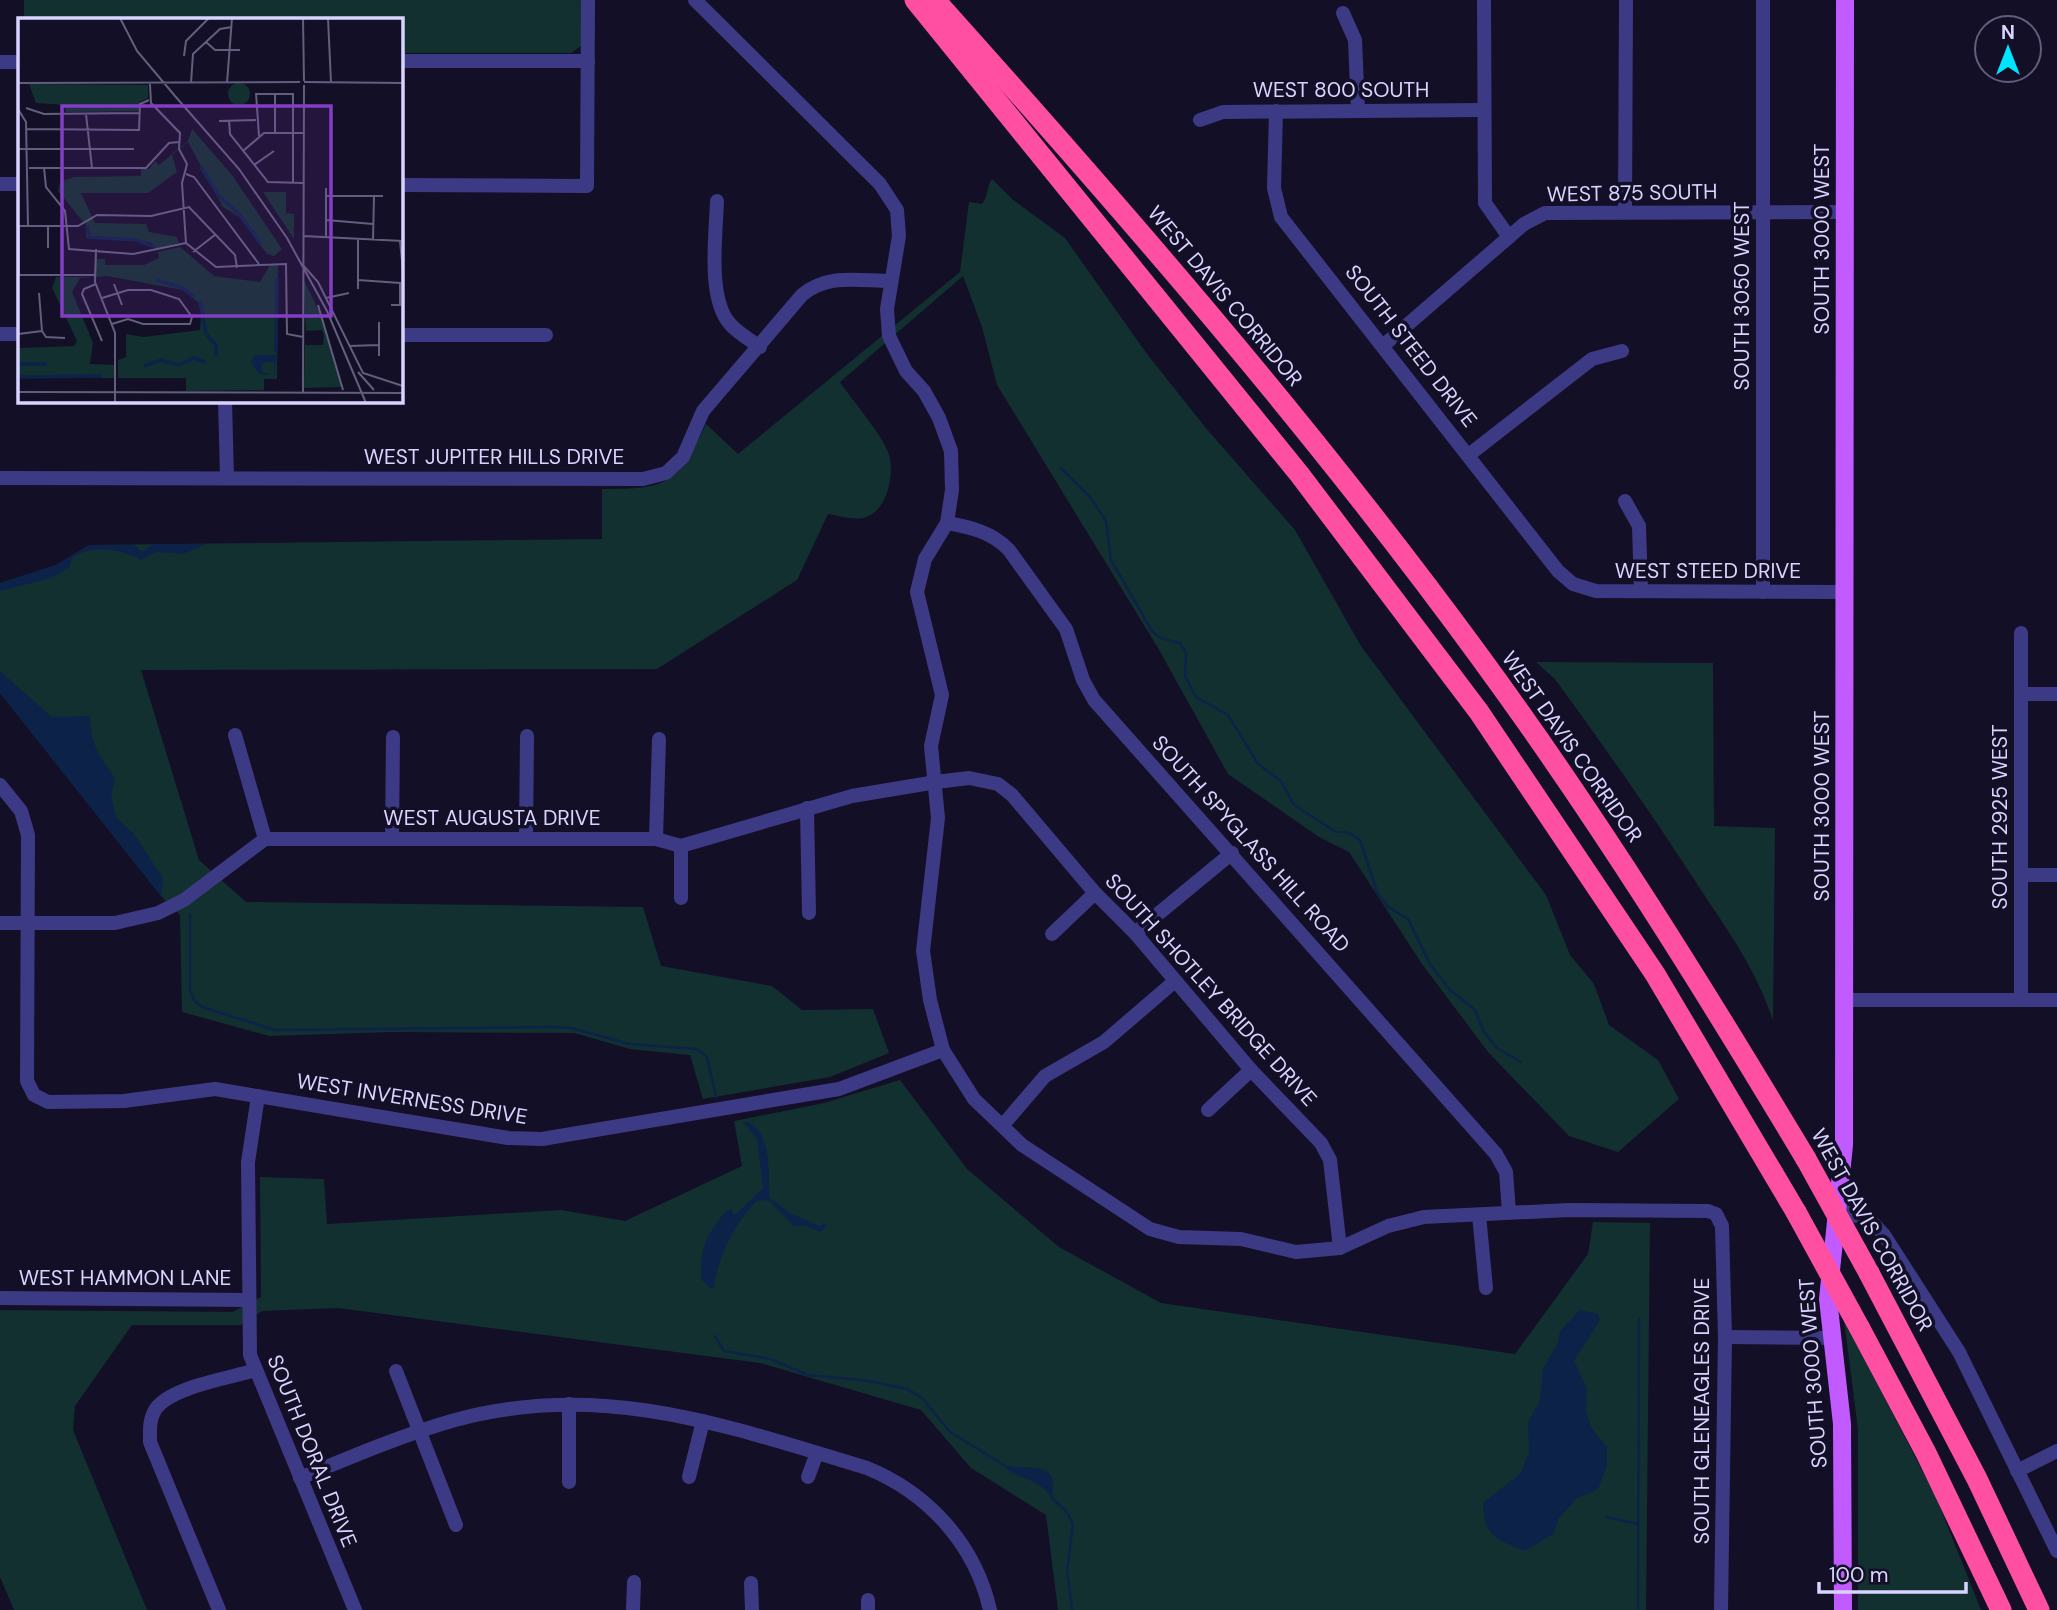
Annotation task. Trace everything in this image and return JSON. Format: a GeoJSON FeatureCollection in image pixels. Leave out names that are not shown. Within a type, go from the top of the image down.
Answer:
{"type":"FeatureCollection","features":[{"type":"Feature","properties":{"kind":"highway"},"geometry":{"type":"LineString","coordinates":[[915,0],[1337,523],[1524,776],[1655,974],[1796,1212],[1859,1326],[2001,1610]]}},
{"type":"Feature","properties":{"kind":"highway","name":"WEST DAVIS CORRIDOR"},"geometry":{"type":"LineString","coordinates":[[935,0],[1217,322],[1354,489],[1537,737],[1635,882],[1806,1159],[1869,1273],[1989,1506],[2039,1610]]}},
{"type":"Feature","properties":{"kind":"highway"},"geometry":{"type":"LineString","coordinates":[[1989,1506],[2014,1543],[2046,1610]]}},
{"type":"Feature","properties":{"kind":"highway"},"geometry":{"type":"LineString","coordinates":[[1955,1514],[1988,1610]]}},
{"type":"Feature","properties":{"kind":"main road","name":"SOUTH 3000 WEST"},"geometry":{"type":"LineString","coordinates":[[1843,1610],[1842,1424],[1830,1338],[1828,1281],[1844,1163],[1846,0]]}},
{"type":"Feature","properties":{"kind":"street"},"geometry":{"type":"LineString","coordinates":[[402,185],[587,186],[588,0]]}},
{"type":"Feature","properties":{"kind":"street"},"geometry":{"type":"LineString","coordinates":[[695,0],[890,197],[897,210],[899,236],[887,317],[889,336],[906,371],[924,391],[939,418],[951,451],[952,491],[947,523],[925,559],[917,592],[942,695],[931,746],[938,818],[923,951],[930,1000],[943,1050],[974,1099],[1022,1145],[1150,1229],[1179,1237],[1241,1239],[1296,1252],[1340,1248],[1388,1226],[1424,1217],[1509,1212]]}},
{"type":"Feature","properties":{"kind":"street"},"geometry":{"type":"LineString","coordinates":[[1484,0],[1485,203],[1509,237]]}},
{"type":"Feature","properties":{"kind":"street"},"geometry":{"type":"LineString","coordinates":[[1625,211],[1626,0]]}},
{"type":"Feature","properties":{"kind":"street","name":"SOUTH 3050 WEST"},"geometry":{"type":"LineString","coordinates":[[1763,0],[1763,592]]}},
{"type":"Feature","properties":{"kind":"street"},"geometry":{"type":"LineString","coordinates":[[1343,13],[1355,40],[1358,111]]}},
{"type":"Feature","properties":{"kind":"street"},"geometry":{"type":"LineString","coordinates":[[402,61],[588,61]]}},
{"type":"Feature","properties":{"kind":"street"},"geometry":{"type":"LineString","coordinates":[[0,62],[18,62]]}},
{"type":"Feature","properties":{"kind":"street","name":"WEST 800 SOUTH"},"geometry":{"type":"LineString","coordinates":[[1200,120],[1223,112],[1483,110]]}},
{"type":"Feature","properties":{"kind":"street","name":"SOUTH STEED DRIVE"},"geometry":{"type":"LineString","coordinates":[[1276,111],[1274,187],[1281,217],[1470,454],[1559,571],[1573,584]]}},
{"type":"Feature","properties":{"kind":"street"},"geometry":{"type":"LineString","coordinates":[[0,184],[18,184]]}},
{"type":"Feature","properties":{"kind":"street"},"geometry":{"type":"LineString","coordinates":[[717,201],[716,290],[720,308],[729,323],[760,348]]}},
{"type":"Feature","properties":{"kind":"street","name":"WEST 875 SOUTH"},"geometry":{"type":"LineString","coordinates":[[1384,345],[1524,224],[1545,213],[1845,212]]}},
{"type":"Feature","properties":{"kind":"street","name":"WEST JUPITER HILLS DRIVE"},"geometry":{"type":"LineString","coordinates":[[0,478],[643,479],[666,473],[683,457],[703,411],[760,348],[802,295],[816,283],[827,280],[891,281]]}},
{"type":"Feature","properties":{"kind":"street"},"geometry":{"type":"LineString","coordinates":[[0,334],[18,334]]}},
{"type":"Feature","properties":{"kind":"street"},"geometry":{"type":"LineString","coordinates":[[402,335],[546,335]]}},
{"type":"Feature","properties":{"kind":"street"},"geometry":{"type":"LineString","coordinates":[[1470,454],[1592,359],[1622,351]]}},
{"type":"Feature","properties":{"kind":"street"},"geometry":{"type":"LineString","coordinates":[[225,402],[227,477]]}},
{"type":"Feature","properties":{"kind":"street"},"geometry":{"type":"LineString","coordinates":[[1625,501],[1639,526],[1641,591]]}},
{"type":"Feature","properties":{"kind":"street","name":"SOUTH SPYGLASS HILL ROAD"},"geometry":{"type":"LineString","coordinates":[[947,523],[973,528],[999,539],[1009,550],[1066,629],[1083,680],[1094,700],[1496,1154],[1506,1172],[1509,1212]]}},
{"type":"Feature","properties":{"kind":"street","name":"WEST STEED DRIVE"},"geometry":{"type":"LineString","coordinates":[[1573,584],[1596,591],[1844,592]]}},
{"type":"Feature","properties":{"kind":"street","name":"SOUTH 2925 WEST"},"geometry":{"type":"LineString","coordinates":[[2021,633],[2021,1000]]}},
{"type":"Feature","properties":{"kind":"street"},"geometry":{"type":"LineString","coordinates":[[2021,694],[2057,694]]}},
{"type":"Feature","properties":{"kind":"street"},"geometry":{"type":"LineString","coordinates":[[0,923],[115,923],[159,913],[184,900],[265,839],[235,735]]}},
{"type":"Feature","properties":{"kind":"street"},"geometry":{"type":"LineString","coordinates":[[526,839],[527,736]]}},
{"type":"Feature","properties":{"kind":"street"},"geometry":{"type":"LineString","coordinates":[[392,839],[393,737]]}},
{"type":"Feature","properties":{"kind":"street"},"geometry":{"type":"LineString","coordinates":[[656,839],[659,739]]}},
{"type":"Feature","properties":{"kind":"street","name":"SOUTH SHOTLEY BRIDGE DRIVE"},"geometry":{"type":"LineString","coordinates":[[936,782],[969,778],[998,784],[1012,795],[1095,893],[1135,933],[1251,1070],[1321,1143],[1330,1160],[1340,1248]]}},
{"type":"Feature","properties":{"kind":"street"},"geometry":{"type":"LineString","coordinates":[[681,898],[681,846],[852,796],[936,782]]}},
{"type":"Feature","properties":{"kind":"street"},"geometry":{"type":"LineString","coordinates":[[0,785],[21,811],[27,835],[27,923]]}},
{"type":"Feature","properties":{"kind":"street"},"geometry":{"type":"LineString","coordinates":[[807,808],[809,913]]}},
{"type":"Feature","properties":{"kind":"street","name":"WEST AUGUSTA DRIVE"},"geometry":{"type":"LineString","coordinates":[[265,839],[656,839],[681,846]]}},
{"type":"Feature","properties":{"kind":"street"},"geometry":{"type":"LineString","coordinates":[[1135,933],[1232,853]]}},
{"type":"Feature","properties":{"kind":"street"},"geometry":{"type":"LineString","coordinates":[[2021,875],[2057,875]]}},
{"type":"Feature","properties":{"kind":"street"},"geometry":{"type":"LineString","coordinates":[[1052,934],[1095,893]]}},
{"type":"Feature","properties":{"kind":"street","name":"WEST INVERNESS DRIVE"},"geometry":{"type":"LineString","coordinates":[[27,923],[27,1081],[34,1095],[47,1102],[124,1101],[215,1089],[508,1138],[542,1139],[839,1089],[943,1050]]}},
{"type":"Feature","properties":{"kind":"street"},"geometry":{"type":"LineString","coordinates":[[1003,1125],[1045,1076],[1104,1042],[1175,981]]}},
{"type":"Feature","properties":{"kind":"street"},"geometry":{"type":"LineString","coordinates":[[1845,1000],[2057,1000]]}},
{"type":"Feature","properties":{"kind":"street"},"geometry":{"type":"LineString","coordinates":[[1208,1110],[1251,1070]]}},
{"type":"Feature","properties":{"kind":"street","name":"SOUTH DORAL DRIVE"},"geometry":{"type":"LineString","coordinates":[[258,1096],[248,1162],[250,1355],[355,1610]]}},
{"type":"Feature","properties":{"kind":"street","name":"SOUTH GLENEAGLES DRIVE"},"geometry":{"type":"LineString","coordinates":[[1509,1212],[1598,1209],[1708,1211],[1716,1214],[1722,1226],[1725,1337],[1721,1610]]}},
{"type":"Feature","properties":{"kind":"street"},"geometry":{"type":"LineString","coordinates":[[1838,1210],[1870,1220],[1885,1235],[1959,1352],[2057,1552]]}},
{"type":"Feature","properties":{"kind":"street"},"geometry":{"type":"LineString","coordinates":[[1479,1215],[1486,1288]]}},
{"type":"Feature","properties":{"kind":"street","name":"WEST HAMMON LANE"},"geometry":{"type":"LineString","coordinates":[[0,1298],[249,1300]]}},
{"type":"Feature","properties":{"kind":"street"},"geometry":{"type":"LineString","coordinates":[[1725,1337],[1830,1338]]}},
{"type":"Feature","properties":{"kind":"street"},"geometry":{"type":"LineString","coordinates":[[219,1610],[150,1443],[154,1412],[174,1394],[256,1370]]}},
{"type":"Feature","properties":{"kind":"street"},"geometry":{"type":"LineString","coordinates":[[396,1371],[417,1433],[456,1525]]}},
{"type":"Feature","properties":{"kind":"street"},"geometry":{"type":"LineString","coordinates":[[300,1478],[456,1420],[504,1410],[569,1405],[636,1407],[703,1421],[817,1453],[895,1479],[935,1509],[975,1564],[990,1610]]}},
{"type":"Feature","properties":{"kind":"street"},"geometry":{"type":"LineString","coordinates":[[569,1405],[569,1482]]}},
{"type":"Feature","properties":{"kind":"street"},"geometry":{"type":"LineString","coordinates":[[688,1477],[703,1421]]}},
{"type":"Feature","properties":{"kind":"street"},"geometry":{"type":"LineString","coordinates":[[2017,1471],[2057,1451]]}},
{"type":"Feature","properties":{"kind":"street"},"geometry":{"type":"LineString","coordinates":[[808,1477],[817,1453]]}},
{"type":"Feature","properties":{"kind":"street"},"geometry":{"type":"LineString","coordinates":[[633,1610],[634,1583]]}},
{"type":"Feature","properties":{"kind":"street"},"geometry":{"type":"LineString","coordinates":[[751,1583],[752,1610]]}},
{"type":"Feature","properties":{"kind":"green space"},"geometry":{"type":"Polygon","coordinates":[[[24,0],[581,0],[581,46],[571,53],[402,53],[402,18],[24,18],[24,0]]]}},
{"type":"Feature","properties":{"kind":"green space"},"geometry":{"type":"Polygon","coordinates":[[[992,179],[1012,199],[1065,238],[1147,354],[1205,427],[1295,530],[1361,646],[1546,895],[1570,955],[1594,984],[1609,1025],[1658,1060],[1679,1099],[1618,1152],[1569,1136],[1488,1052],[1422,964],[1349,852],[1319,837],[1228,774],[1158,648],[997,385],[982,327],[963,276],[840,382],[875,429],[889,455],[890,481],[879,507],[862,518],[828,514],[797,580],[657,669],[141,670],[199,860],[246,902],[643,907],[661,966],[772,986],[802,1010],[873,1009],[889,1053],[830,1077],[703,1099],[690,1055],[630,1049],[574,1033],[392,1032],[269,1036],[182,1012],[180,915],[161,896],[0,693],[0,583],[56,565],[89,545],[602,539],[602,489],[656,485],[668,479],[687,460],[706,424],[738,454],[960,272],[969,202],[982,204],[992,179]]]}},
{"type":"Feature","properties":{"kind":"green space"},"geometry":{"type":"Polygon","coordinates":[[[1536,662],[1713,663],[1714,826],[1775,828],[1773,1021],[1742,953],[1684,863],[1555,679],[1536,662]]]}},
{"type":"Feature","properties":{"kind":"green space"},"geometry":{"type":"Polygon","coordinates":[[[900,1080],[967,1169],[1059,1247],[1161,1303],[1515,1354],[1588,1254],[1593,1222],[1650,1223],[1646,1610],[1058,1610],[1046,1515],[971,1468],[921,1410],[760,1363],[338,1308],[262,1311],[241,1325],[132,1325],[75,1406],[73,1430],[147,1610],[14,1610],[0,1577],[0,1310],[232,1312],[261,1297],[260,1177],[324,1179],[327,1224],[561,1210],[625,1221],[742,1166],[734,1121],[824,1103],[900,1080]]]}},
{"type":"Feature","properties":{"kind":"green space"},"geometry":{"type":"Polygon","coordinates":[[[1844,1320],[1936,1497],[1981,1610],[1858,1610],[1858,1429],[1844,1320]]]}},
{"type":"Feature","properties":{"kind":"water"},"geometry":{"type":"Polygon","coordinates":[[[153,544],[206,544],[184,554],[156,552],[141,560],[116,551],[88,551],[72,558],[69,568],[51,578],[0,591],[0,583],[56,565],[89,545],[134,545],[142,552],[153,544]]]}},
{"type":"Feature","properties":{"kind":"water"},"geometry":{"type":"Polygon","coordinates":[[[0,671],[52,717],[90,716],[94,742],[115,778],[111,796],[116,817],[134,834],[163,878],[161,896],[0,693],[0,671]]]}},
{"type":"Feature","properties":{"kind":"water"},"geometry":{"type":"Polygon","coordinates":[[[743,1121],[752,1125],[764,1141],[769,1197],[790,1213],[820,1226],[824,1222],[826,1226],[821,1232],[805,1226],[794,1226],[768,1200],[757,1201],[728,1242],[714,1288],[711,1289],[701,1279],[703,1251],[712,1229],[725,1212],[731,1209],[734,1215],[763,1188],[757,1139],[743,1121]]]}},
{"type":"Feature","properties":{"kind":"water"},"geometry":{"type":"Polygon","coordinates":[[[1580,1310],[1598,1314],[1600,1320],[1574,1361],[1587,1388],[1586,1411],[1591,1427],[1607,1447],[1607,1465],[1599,1487],[1577,1498],[1559,1518],[1553,1534],[1525,1551],[1499,1540],[1489,1530],[1483,1503],[1521,1473],[1529,1452],[1528,1423],[1540,1400],[1543,1369],[1558,1342],[1560,1331],[1580,1310]]]}},
{"type":"Feature","properties":{"kind":"water"},"geometry":{"type":"Polygon","coordinates":[[[1004,1465],[1047,1472],[1053,1485],[1052,1498],[1039,1485],[1013,1474],[1004,1465]]]}},
{"type":"Feature","properties":{"kind":"waterway"},"geometry":{"type":"LineString","coordinates":[[1061,468],[1091,498],[1106,521],[1111,560],[1152,631],[1160,638],[1180,643],[1186,653],[1185,676],[1196,697],[1228,715],[1258,764],[1281,781],[1294,805],[1336,832],[1348,832],[1360,840],[1377,892],[1388,907],[1408,919],[1430,964],[1450,990],[1475,1010],[1484,1032],[1497,1048],[1521,1062]]}},
{"type":"Feature","properties":{"kind":"waterway"},"geometry":{"type":"LineString","coordinates":[[190,915],[190,991],[194,1000],[202,1007],[275,1030],[552,1027],[571,1028],[630,1044],[697,1049],[707,1057],[716,1097]]}},
{"type":"Feature","properties":{"kind":"waterway"},"geometry":{"type":"LineString","coordinates":[[1638,1610],[1639,1319]]}},
{"type":"Feature","properties":{"kind":"waterway"},"geometry":{"type":"LineString","coordinates":[[715,1336],[724,1351],[770,1359],[808,1375],[869,1381],[907,1389],[922,1398],[950,1432],[1004,1465]]}},
{"type":"Feature","properties":{"kind":"waterway"},"geometry":{"type":"LineString","coordinates":[[1052,1498],[1067,1512],[1073,1525],[1067,1570],[1072,1610]]}},
{"type":"Feature","properties":{"kind":"waterway"},"geometry":{"type":"LineString","coordinates":[[1606,1517],[1637,1524]]}}]}
